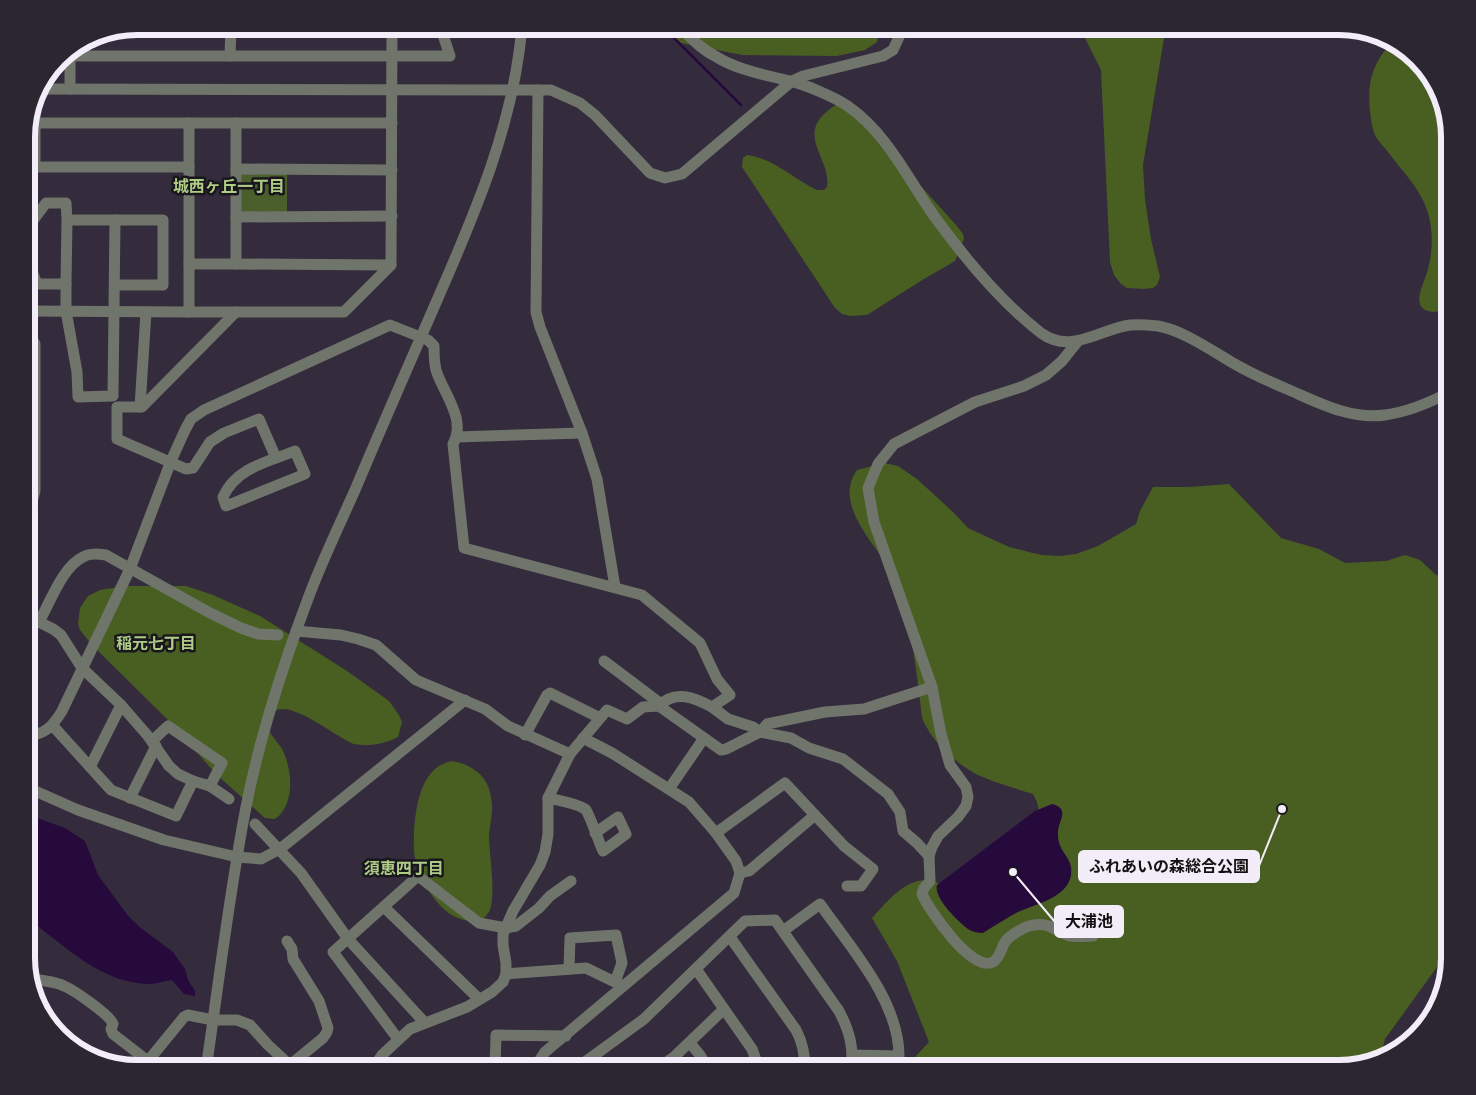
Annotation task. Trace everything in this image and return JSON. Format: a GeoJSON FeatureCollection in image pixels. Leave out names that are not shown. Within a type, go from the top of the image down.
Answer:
{"type":"FeatureCollection","features":[{"type":"Feature","properties":{"kind":"street"},"geometry":{"type":"LineString","coordinates":[[230,56],[231,35]]}},
{"type":"Feature","properties":{"kind":"street"},"geometry":{"type":"LineString","coordinates":[[35,311],[344,312],[391,265],[392,35]]}},
{"type":"Feature","properties":{"kind":"street"},"geometry":{"type":"LineString","coordinates":[[78,54],[450,56],[443,35]]}},
{"type":"Feature","properties":{"kind":"street"},"geometry":{"type":"LineString","coordinates":[[207,1060],[246,806],[269,711],[310,593],[493,166],[504,130],[513,89],[521,35]]}},
{"type":"Feature","properties":{"kind":"street"},"geometry":{"type":"LineString","coordinates":[[688,35],[697,44],[715,56],[734,65],[792,81],[848,107],[875,131],[938,221],[996,293],[1015,312],[1044,335],[1060,340],[1078,341],[1090,339],[1130,325],[1161,327],[1176,332],[1272,383],[1312,400],[1354,414],[1382,416],[1423,406],[1441,397]]}},
{"type":"Feature","properties":{"kind":"street"},"geometry":{"type":"LineString","coordinates":[[47,89],[551,90],[580,103],[595,115],[650,173],[664,178],[682,174],[792,81],[803,76],[883,56],[893,50],[900,35]]}},
{"type":"Feature","properties":{"kind":"street"},"geometry":{"type":"LineString","coordinates":[[68,62],[70,90]]}},
{"type":"Feature","properties":{"kind":"street"},"geometry":{"type":"LineString","coordinates":[[538,90],[536,312],[540,327],[582,433],[597,479],[615,587]]}},
{"type":"Feature","properties":{"kind":"street"},"geometry":{"type":"LineString","coordinates":[[36,123],[392,123]]}},
{"type":"Feature","properties":{"kind":"street"},"geometry":{"type":"LineString","coordinates":[[189,123],[190,312]]}},
{"type":"Feature","properties":{"kind":"street"},"geometry":{"type":"LineString","coordinates":[[236,123],[236,264]]}},
{"type":"Feature","properties":{"kind":"street"},"geometry":{"type":"LineString","coordinates":[[35,167],[189,167]]}},
{"type":"Feature","properties":{"kind":"street"},"geometry":{"type":"LineString","coordinates":[[236,169],[392,170]]}},
{"type":"Feature","properties":{"kind":"street"},"geometry":{"type":"LineString","coordinates":[[35,218],[46,203],[66,203],[66,311],[77,372],[78,397],[113,396],[115,220]]}},
{"type":"Feature","properties":{"kind":"street"},"geometry":{"type":"LineString","coordinates":[[236,217],[392,216]]}},
{"type":"Feature","properties":{"kind":"street"},"geometry":{"type":"LineString","coordinates":[[67,220],[163,220],[163,284],[115,285]]}},
{"type":"Feature","properties":{"kind":"street"},"geometry":{"type":"LineString","coordinates":[[189,264],[391,265]]}},
{"type":"Feature","properties":{"kind":"street"},"geometry":{"type":"LineString","coordinates":[[35,279],[37,284],[66,284]]}},
{"type":"Feature","properties":{"kind":"street"},"geometry":{"type":"LineString","coordinates":[[140,407],[146,312]]}},
{"type":"Feature","properties":{"kind":"street"},"geometry":{"type":"LineString","coordinates":[[236,312],[142,407],[117,407],[117,438],[186,469],[193,468],[210,442],[224,433],[259,419],[276,458]]}},
{"type":"Feature","properties":{"kind":"street"},"geometry":{"type":"LineString","coordinates":[[35,735],[53,726],[62,711],[130,569],[171,461],[191,419],[204,410],[390,325],[421,336],[434,346],[436,371],[456,419],[457,436],[452,444],[464,548],[642,595],[700,643],[716,679],[730,695],[712,707]]}},
{"type":"Feature","properties":{"kind":"street"},"geometry":{"type":"LineString","coordinates":[[1078,341],[1062,361],[1046,376],[1024,386],[975,402],[894,444],[881,459],[868,488],[874,522],[932,687],[941,734],[950,765],[966,787],[968,797],[966,806],[958,817],[938,836],[929,856],[930,881],[922,894],[926,904],[934,917],[955,942],[983,962],[989,963],[996,960],[1005,941],[1026,927],[1033,925],[1050,926],[1073,936],[1093,936]]}},
{"type":"Feature","properties":{"kind":"street"},"geometry":{"type":"LineString","coordinates":[[457,436],[582,433]]}},
{"type":"Feature","properties":{"kind":"street"},"geometry":{"type":"LineString","coordinates":[[295,451],[304,474],[226,506],[223,497],[228,486],[238,476],[276,458],[295,451]]}},
{"type":"Feature","properties":{"kind":"street"},"geometry":{"type":"LineString","coordinates":[[39,622],[64,574],[83,556],[95,554],[106,555],[241,628],[258,634],[278,635]]}},
{"type":"Feature","properties":{"kind":"street"},"geometry":{"type":"LineString","coordinates":[[35,623],[39,622],[61,635],[82,668],[121,705],[154,744],[169,766],[178,774],[192,781],[210,786],[229,799]]}},
{"type":"Feature","properties":{"kind":"street"},"geometry":{"type":"LineString","coordinates":[[296,631],[341,635],[376,645],[416,680],[485,709],[508,726],[570,754]]}},
{"type":"Feature","properties":{"kind":"street"},"geometry":{"type":"LineString","coordinates":[[604,661],[721,750],[760,732],[768,724],[825,712],[864,709],[932,687]]}},
{"type":"Feature","properties":{"kind":"street"},"geometry":{"type":"LineString","coordinates":[[525,735],[547,695],[550,693],[600,718]]}},
{"type":"Feature","properties":{"kind":"street"},"geometry":{"type":"LineString","coordinates":[[379,1060],[410,1029],[466,1008],[498,988],[503,982],[506,974],[503,934],[513,911],[540,866],[545,852],[548,834],[548,798],[570,754],[607,710],[627,719],[643,707],[660,705],[669,698],[687,697],[712,707],[728,719],[760,732],[791,738],[809,748],[843,759],[888,794],[900,812],[903,831],[929,856]]}},
{"type":"Feature","properties":{"kind":"street"},"geometry":{"type":"LineString","coordinates":[[35,791],[78,810],[164,840],[237,857],[261,859],[280,849],[465,700]]}},
{"type":"Feature","properties":{"kind":"street"},"geometry":{"type":"LineString","coordinates":[[90,767],[121,705]]}},
{"type":"Feature","properties":{"kind":"street"},"geometry":{"type":"LineString","coordinates":[[53,726],[111,790],[130,798],[176,816],[192,781]]}},
{"type":"Feature","properties":{"kind":"street"},"geometry":{"type":"LineString","coordinates":[[130,798],[154,744],[168,726],[222,763],[210,786]]}},
{"type":"Feature","properties":{"kind":"street"},"geometry":{"type":"LineString","coordinates":[[540,1060],[546,1052],[566,1036],[620,984],[734,893],[740,873],[736,861],[716,833],[689,802],[612,753],[583,738]]}},
{"type":"Feature","properties":{"kind":"street"},"geometry":{"type":"LineString","coordinates":[[669,789],[704,738]]}},
{"type":"Feature","properties":{"kind":"street"},"geometry":{"type":"LineString","coordinates":[[716,833],[785,783],[844,846],[873,869],[861,886],[847,886]]}},
{"type":"Feature","properties":{"kind":"street"},"geometry":{"type":"LineString","coordinates":[[548,798],[578,806],[585,810],[595,833]]}},
{"type":"Feature","properties":{"kind":"street"},"geometry":{"type":"LineString","coordinates":[[740,873],[749,871],[815,815]]}},
{"type":"Feature","properties":{"kind":"street"},"geometry":{"type":"LineString","coordinates":[[256,824],[301,874],[348,939],[425,1023]]}},
{"type":"Feature","properties":{"kind":"street"},"geometry":{"type":"LineString","coordinates":[[398,1039],[333,952],[418,876],[479,923],[506,928],[516,926],[570,881]]}},
{"type":"Feature","properties":{"kind":"street"},"geometry":{"type":"LineString","coordinates":[[783,931],[820,904],[877,985],[896,1028],[899,1042],[898,1056],[852,1055]]}},
{"type":"Feature","properties":{"kind":"street"},"geometry":{"type":"LineString","coordinates":[[384,907],[479,999]]}},
{"type":"Feature","properties":{"kind":"street"},"geometry":{"type":"LineString","coordinates":[[588,1060],[644,1019],[745,921],[775,920],[840,1011],[851,1039],[852,1060]]}},
{"type":"Feature","properties":{"kind":"street"},"geometry":{"type":"LineString","coordinates":[[568,969],[570,938],[616,935],[622,963],[620,984]]}},
{"type":"Feature","properties":{"kind":"street"},"geometry":{"type":"LineString","coordinates":[[730,937],[796,1030],[804,1048],[805,1060]]}},
{"type":"Feature","properties":{"kind":"street"},"geometry":{"type":"LineString","coordinates":[[287,941],[292,950],[293,959],[319,1001],[328,1028],[323,1038],[299,1060]]}},
{"type":"Feature","properties":{"kind":"street"},"geometry":{"type":"LineString","coordinates":[[506,974],[586,968],[620,984]]}},
{"type":"Feature","properties":{"kind":"street"},"geometry":{"type":"LineString","coordinates":[[696,969],[752,1049],[756,1060]]}},
{"type":"Feature","properties":{"kind":"street"},"geometry":{"type":"LineString","coordinates":[[37,980],[64,986],[111,1018],[113,1034],[147,1060]]}},
{"type":"Feature","properties":{"kind":"street"},"geometry":{"type":"LineString","coordinates":[[670,1060],[724,1009]]}},
{"type":"Feature","properties":{"kind":"street"},"geometry":{"type":"LineString","coordinates":[[149,1060],[184,1017],[188,1015],[213,1020],[237,1020],[250,1025],[284,1060]]}},
{"type":"Feature","properties":{"kind":"street"},"geometry":{"type":"LineString","coordinates":[[495,1060],[496,1035],[566,1036]]}},
{"type":"Feature","properties":{"kind":"street"},"geometry":{"type":"LineString","coordinates":[[690,1043],[703,1060]]}},
{"type":"Feature","properties":{"kind":"green space"},"geometry":{"type":"Polygon","coordinates":[[[669,35],[878,35],[877,42],[865,50],[837,56],[742,55],[681,43],[669,35]]]}},
{"type":"Feature","properties":{"kind":"green space"},"geometry":{"type":"Polygon","coordinates":[[[1084,35],[1165,35],[1143,165],[1145,200],[1151,239],[1160,277],[1157,285],[1153,288],[1127,288],[1114,275],[1110,262],[1101,70],[1084,35]]]}},
{"type":"Feature","properties":{"kind":"green space"},"geometry":{"type":"Polygon","coordinates":[[[1387,48],[1395,52],[1416,70],[1430,92],[1438,111],[1441,138],[1441,312],[1426,311],[1419,302],[1432,248],[1431,226],[1425,204],[1405,173],[1377,139],[1373,128],[1369,101],[1370,83],[1375,67],[1387,48]]]}},
{"type":"Feature","properties":{"kind":"green space"},"geometry":{"type":"Polygon","coordinates":[[[839,104],[848,105],[956,225],[963,234],[964,239],[955,261],[867,315],[850,316],[842,314],[835,308],[742,167],[743,158],[747,155],[757,157],[775,164],[817,190],[824,190],[827,187],[827,177],[814,133],[823,115],[839,104]]]}},
{"type":"Feature","properties":{"kind":"green space"},"geometry":{"type":"Polygon","coordinates":[[[242,174],[287,174],[287,212],[243,213],[240,210],[240,176],[242,174]]]}},
{"type":"Feature","properties":{"kind":"green space"},"geometry":{"type":"Polygon","coordinates":[[[884,463],[898,466],[917,479],[968,528],[1009,547],[1041,555],[1060,556],[1076,554],[1098,546],[1136,524],[1140,511],[1153,487],[1229,484],[1281,538],[1319,549],[1345,563],[1386,561],[1405,555],[1420,560],[1436,575],[1441,576],[1441,961],[1385,1039],[1382,1050],[1371,1055],[1345,1060],[912,1060],[929,1042],[897,961],[872,918],[904,887],[913,882],[923,880],[934,881],[945,887],[1041,820],[1033,794],[998,783],[969,770],[945,751],[926,727],[922,718],[913,651],[899,585],[863,529],[850,499],[850,484],[857,470],[884,463]]]}},
{"type":"Feature","properties":{"kind":"green space"},"geometry":{"type":"Polygon","coordinates":[[[126,586],[186,586],[213,595],[260,616],[347,671],[389,701],[402,722],[398,737],[376,744],[354,744],[296,712],[284,709],[275,711],[269,719],[268,727],[286,757],[290,787],[286,805],[281,813],[275,819],[265,818],[217,775],[168,720],[92,645],[80,630],[78,624],[80,608],[88,596],[100,590],[126,586]]]}},
{"type":"Feature","properties":{"kind":"green space"},"geometry":{"type":"Polygon","coordinates":[[[452,761],[467,765],[480,774],[490,791],[492,811],[489,834],[492,902],[488,913],[479,920],[467,920],[456,917],[437,902],[423,880],[414,855],[416,810],[422,789],[433,771],[452,761]]]}},
{"type":"Feature","properties":{"kind":"shaded area"},"geometry":{"type":"Polygon","coordinates":[[[1052,804],[1058,806],[1062,812],[1058,838],[1071,867],[1071,877],[1067,885],[1052,898],[1016,913],[983,933],[968,929],[958,921],[942,902],[937,885],[1035,811],[1052,804]]]}},
{"type":"Feature","properties":{"kind":"shaded area"},"geometry":{"type":"Polygon","coordinates":[[[35,817],[65,828],[85,841],[98,875],[129,917],[173,952],[185,969],[188,980],[195,991],[195,996],[184,994],[172,980],[145,984],[129,982],[114,977],[73,953],[35,924],[35,817]]]}},
{"type":"Feature","properties":{"kind":"waterway"},"geometry":{"type":"LineString","coordinates":[[671,35],[741,105]]}},
{"type":"Feature","properties":{"kind":"place","name":"ふれあいの森総合公園"},"geometry":{"type":"Point","coordinates":[1282,809]}},
{"type":"Feature","properties":{"kind":"place","name":"大浦池"},"geometry":{"type":"Point","coordinates":[1013,872]}},
{"type":"Feature","properties":{"kind":"district","name":"城西ヶ丘一丁目"},"geometry":{"type":"Point","coordinates":[229,187]}},
{"type":"Feature","properties":{"kind":"district","name":"稲元七丁目"},"geometry":{"type":"Point","coordinates":[156,644]}},
{"type":"Feature","properties":{"kind":"district","name":"須恵四丁目"},"geometry":{"type":"Point","coordinates":[404,869]}}]}
